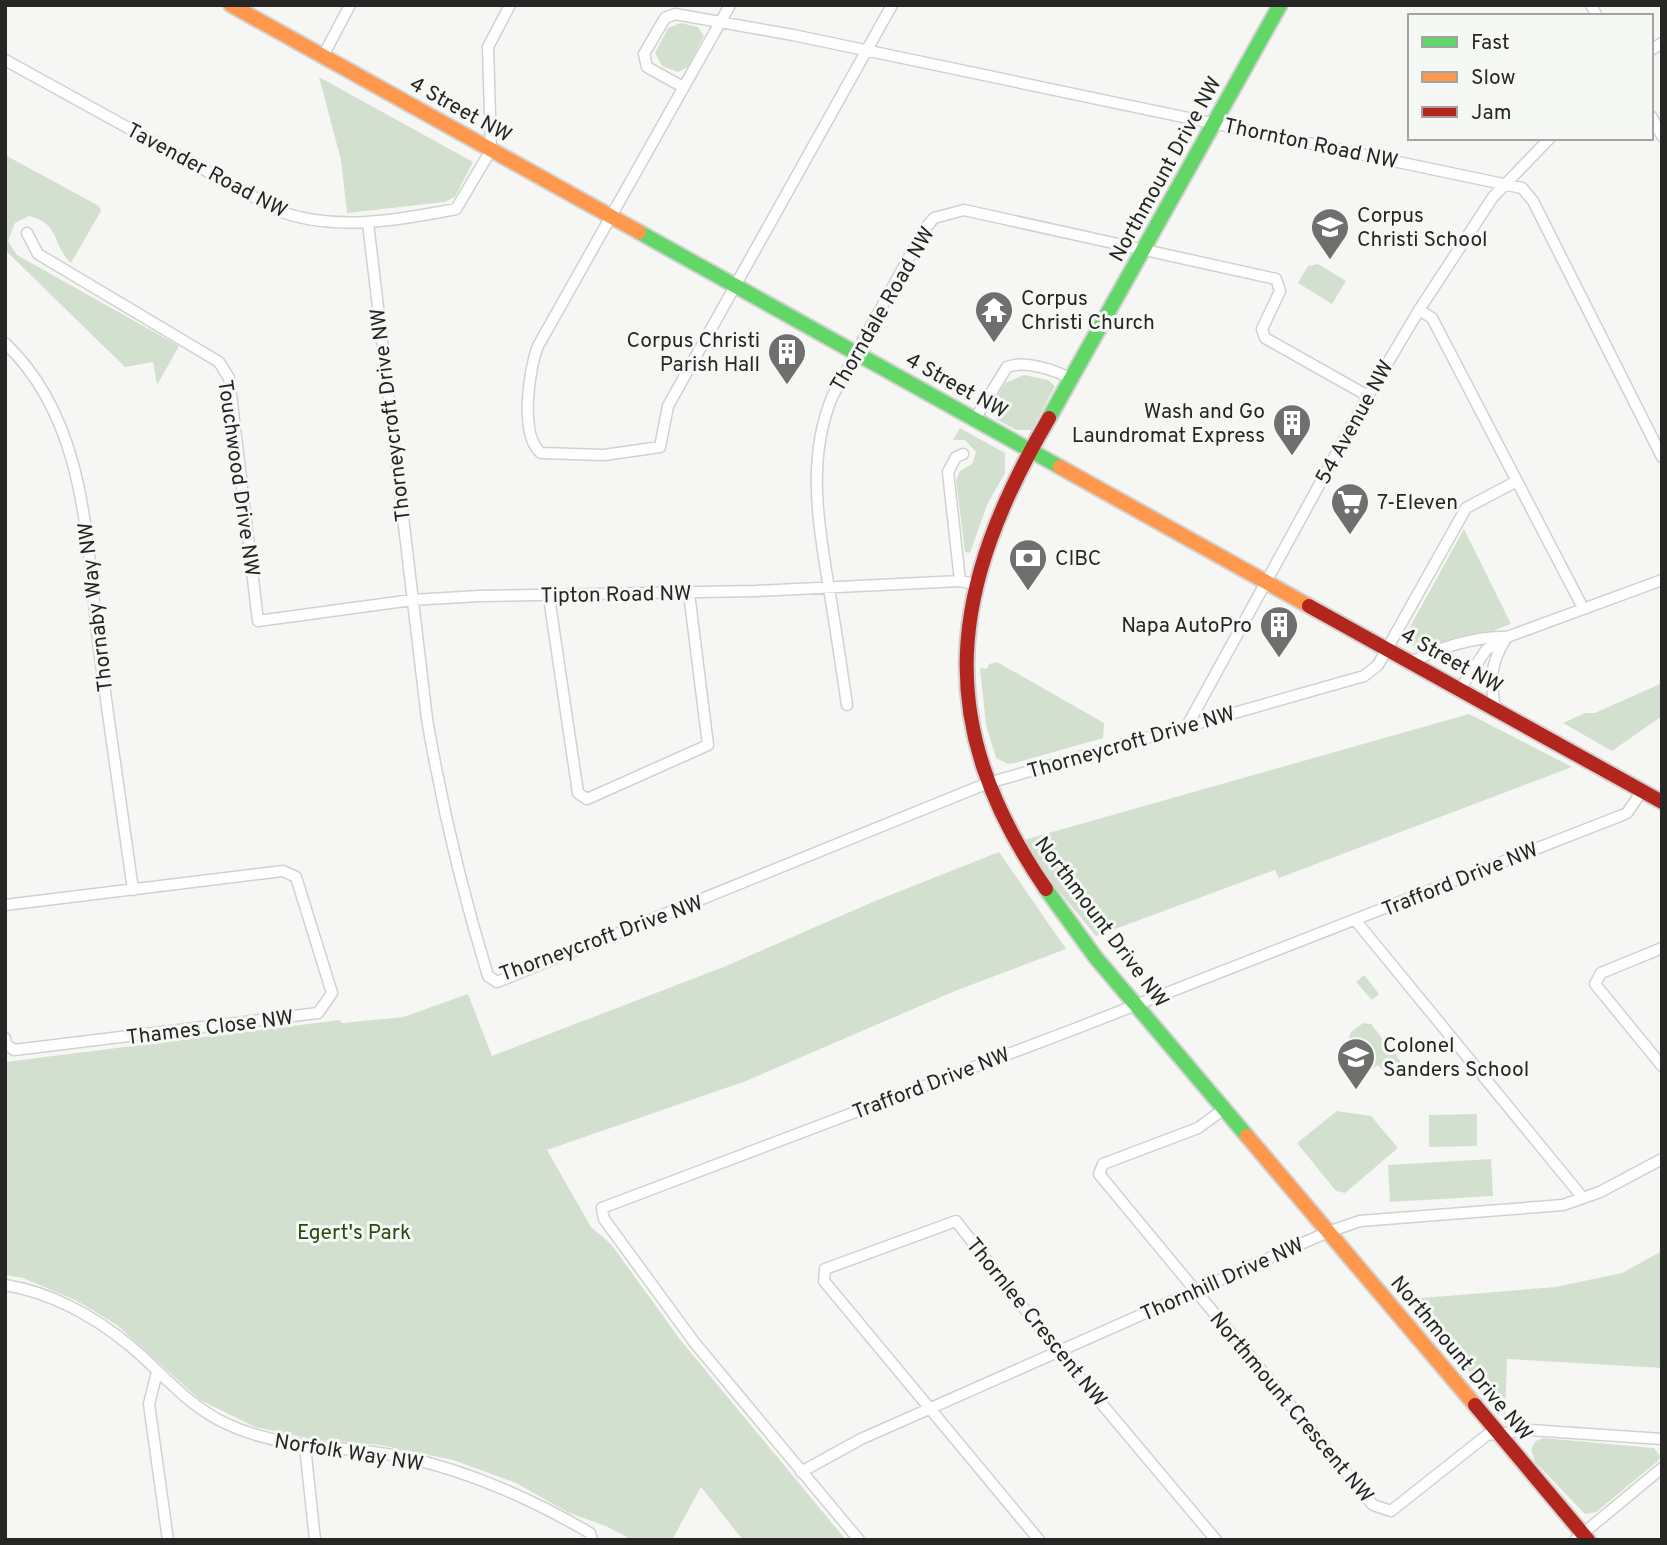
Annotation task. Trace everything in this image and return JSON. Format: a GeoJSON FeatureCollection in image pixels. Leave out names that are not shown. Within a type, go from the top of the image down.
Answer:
{"type":"FeatureCollection","features":[{"type":"Feature","properties":{"kind":"street","name":"4 Street NW"},"geometry":{"type":"LineString","coordinates":[[231,5],[1662,802]]}},
{"type":"Feature","properties":{"kind":"street"},"geometry":{"type":"LineString","coordinates":[[323,56],[351,5]]}},
{"type":"Feature","properties":{"kind":"street"},"geometry":{"type":"LineString","coordinates":[[491,150],[488,47],[510,5]]}},
{"type":"Feature","properties":{"kind":"street"},"geometry":{"type":"LineString","coordinates":[[730,5],[538,346],[530,366],[528,385],[532,440],[541,453],[604,455],[660,447],[668,406],[892,5]]}},
{"type":"Feature","properties":{"kind":"street","name":"Northmount Drive NW"},"geometry":{"type":"LineString","coordinates":[[1280,5],[1032,451],[985,546],[975,584],[968,644],[968,696],[975,741],[988,783],[1025,859],[1136,1004],[1499,1433],[1582,1538]]}},
{"type":"Feature","properties":{"kind":"street","name":"Thornton Road NW"},"geometry":{"type":"LineString","coordinates":[[683,87],[648,67],[644,54],[665,18],[675,14],[719,24],[793,35],[1522,188],[1533,201],[1662,457]]}},
{"type":"Feature","properties":{"kind":"street","name":"Tavender Road NW"},"geometry":{"type":"LineString","coordinates":[[5,60],[279,211],[307,220],[368,223],[456,209],[491,150]]}},
{"type":"Feature","properties":{"kind":"street"},"geometry":{"type":"LineString","coordinates":[[1653,120],[1662,136]]}},
{"type":"Feature","properties":{"kind":"street","name":"54 Avenue NW"},"geometry":{"type":"LineString","coordinates":[[1187,726],[1368,396],[1419,310],[1505,183],[1548,140]]}},
{"type":"Feature","properties":{"kind":"street","name":"Thorndale Road NW"},"geometry":{"type":"LineString","coordinates":[[847,705],[816,506],[816,450],[822,422],[832,397],[923,230],[934,218],[964,211],[1276,279],[1280,291],[1262,329],[1265,338],[1368,396]]}},
{"type":"Feature","properties":{"kind":"street","name":"Thorneycroft Drive NW"},"geometry":{"type":"LineString","coordinates":[[368,223],[412,600],[440,794],[481,953],[488,976],[497,982],[988,783],[1364,676],[1378,665],[1466,508],[1515,482]]}},
{"type":"Feature","properties":{"kind":"street","name":"Touchwood Drive NW"},"geometry":{"type":"LineString","coordinates":[[27,233],[37,254],[219,362],[229,378],[258,621]]}},
{"type":"Feature","properties":{"kind":"street"},"geometry":{"type":"LineString","coordinates":[[1419,310],[1432,318],[1515,482],[1583,608]]}},
{"type":"Feature","properties":{"kind":"street","name":"Thornaby Way NW"},"geometry":{"type":"LineString","coordinates":[[5,343],[22,359],[52,407],[71,452],[84,514],[100,654],[133,890]]}},
{"type":"Feature","properties":{"kind":"street"},"geometry":{"type":"LineString","coordinates":[[975,419],[1006,367],[1014,364],[1057,371],[1072,379]]}},
{"type":"Feature","properties":{"kind":"street"},"geometry":{"type":"LineString","coordinates":[[960,581],[948,472],[956,457],[963,454]]}},
{"type":"Feature","properties":{"kind":"street"},"geometry":{"type":"LineString","coordinates":[[1460,689],[1486,650],[1507,637],[1662,580]]}},
{"type":"Feature","properties":{"kind":"street","name":"Tipton Road NW"},"geometry":{"type":"LineString","coordinates":[[258,621],[412,600],[689,593],[960,581],[975,584]]}},
{"type":"Feature","properties":{"kind":"street"},"geometry":{"type":"LineString","coordinates":[[549,597],[578,793],[587,799],[708,745],[689,593]]}},
{"type":"Feature","properties":{"kind":"street"},"geometry":{"type":"LineString","coordinates":[[1412,662],[1431,653],[1482,638],[1507,637]]}},
{"type":"Feature","properties":{"kind":"street"},"geometry":{"type":"LineString","coordinates":[[1495,708],[1490,678],[1507,637]]}},
{"type":"Feature","properties":{"kind":"street","name":"Trafford Drive NW"},"geometry":{"type":"LineString","coordinates":[[859,1540],[694,1342],[604,1219],[602,1208],[1356,921],[1627,813],[1642,790]]}},
{"type":"Feature","properties":{"kind":"street","name":"Thames Close NW"},"geometry":{"type":"LineString","coordinates":[[5,905],[283,871],[296,877],[332,993],[318,1013],[14,1050],[6,1044],[5,1038]]}},
{"type":"Feature","properties":{"kind":"street"},"geometry":{"type":"LineString","coordinates":[[1356,921],[1583,1198]]}},
{"type":"Feature","properties":{"kind":"street"},"geometry":{"type":"LineString","coordinates":[[1662,948],[1601,973],[1595,984],[1662,1066]]}},
{"type":"Feature","properties":{"kind":"street","name":"Northmount Crescent NW"},"geometry":{"type":"LineString","coordinates":[[1224,1109],[1198,1128],[1103,1164],[1099,1174],[1373,1505],[1391,1511],[1479,1438],[1499,1433]]}},
{"type":"Feature","properties":{"kind":"street","name":"Thornhill Drive NW"},"geometry":{"type":"LineString","coordinates":[[801,1472],[860,1438],[931,1410],[1328,1232],[1360,1221],[1563,1205],[1600,1192],[1662,1159]]}},
{"type":"Feature","properties":{"kind":"street","name":"Thornlee Crescent NW"},"geometry":{"type":"LineString","coordinates":[[1039,1540],[824,1281],[825,1269],[956,1221],[1059,1353],[1216,1540]]}},
{"type":"Feature","properties":{"kind":"street","name":"Norfolk Way NW"},"geometry":{"type":"LineString","coordinates":[[5,1285],[48,1297],[82,1312],[129,1345],[188,1401],[226,1424],[260,1438],[397,1456],[465,1474],[544,1506],[590,1533],[592,1540]]}},
{"type":"Feature","properties":{"kind":"street"},"geometry":{"type":"LineString","coordinates":[[157,1372],[149,1404],[168,1540]]}},
{"type":"Feature","properties":{"kind":"street"},"geometry":{"type":"LineString","coordinates":[[1499,1433],[1530,1430],[1662,1440]]}},
{"type":"Feature","properties":{"kind":"street"},"geometry":{"type":"LineString","coordinates":[[305,1446],[315,1540]]}},
{"type":"Feature","properties":{"kind":"street"},"geometry":{"type":"LineString","coordinates":[[1582,1538],[1662,1468]]}},
{"type":"Feature","properties":{"kind":"green space"},"geometry":{"type":"Polygon","coordinates":[[[681,23],[698,27],[704,36],[688,67],[678,72],[662,66],[655,53],[668,28],[681,23]]]}},
{"type":"Feature","properties":{"kind":"green space"},"geometry":{"type":"Polygon","coordinates":[[[319,77],[473,162],[455,197],[445,202],[347,213],[341,160],[319,77]]]}},
{"type":"Feature","properties":{"kind":"green space"},"geometry":{"type":"Polygon","coordinates":[[[5,155],[99,206],[101,211],[71,263],[60,249],[51,229],[29,216],[15,223],[8,241],[17,255],[179,346],[157,385],[153,362],[125,367],[5,250],[5,155]]]}},
{"type":"Feature","properties":{"kind":"green space"},"geometry":{"type":"Polygon","coordinates":[[[1318,264],[1346,281],[1332,304],[1298,283],[1308,266],[1318,264]]]}},
{"type":"Feature","properties":{"kind":"green space"},"geometry":{"type":"Polygon","coordinates":[[[1024,375],[1048,380],[1055,386],[1032,430],[1016,430],[996,419],[991,407],[1005,383],[1024,375]]]}},
{"type":"Feature","properties":{"kind":"green space"},"geometry":{"type":"Polygon","coordinates":[[[960,428],[1005,453],[1005,473],[987,505],[970,553],[965,552],[956,480],[960,471],[972,464],[976,452],[965,440],[953,440],[960,428]]]}},
{"type":"Feature","properties":{"kind":"green space"},"geometry":{"type":"Polygon","coordinates":[[[1464,529],[1511,624],[1458,644],[1430,649],[1417,647],[1406,641],[1406,634],[1464,529]]]}},
{"type":"Feature","properties":{"kind":"green space"},"geometry":{"type":"Polygon","coordinates":[[[997,662],[1104,723],[1103,738],[1015,763],[1008,764],[996,758],[986,725],[980,668],[987,669],[989,664],[997,662]]]}},
{"type":"Feature","properties":{"kind":"green space"},"geometry":{"type":"Polygon","coordinates":[[[1662,683],[1662,716],[1612,751],[1563,723],[1585,713],[1595,713],[1662,683]]]}},
{"type":"Feature","properties":{"kind":"green space"},"geometry":{"type":"Polygon","coordinates":[[[1469,714],[1572,767],[1279,878],[1275,870],[1096,936],[1043,872],[1024,840],[1469,714]]]}},
{"type":"Feature","properties":{"kind":"green space","name":"Egert's Park"},"geometry":{"type":"Polygon","coordinates":[[[999,852],[1066,949],[955,991],[746,1081],[547,1150],[591,1227],[611,1244],[682,1342],[846,1540],[743,1540],[701,1487],[672,1540],[632,1540],[606,1526],[569,1513],[516,1483],[453,1460],[380,1445],[312,1439],[255,1427],[200,1400],[117,1325],[77,1301],[23,1278],[5,1275],[5,1062],[340,1020],[342,1023],[403,1017],[468,994],[492,1056],[726,966],[875,901],[999,852]]]}},
{"type":"Feature","properties":{"kind":"green space"},"geometry":{"type":"Polygon","coordinates":[[[1364,975],[1379,994],[1372,1000],[1356,982],[1364,975]]]}},
{"type":"Feature","properties":{"kind":"green space"},"geometry":{"type":"Polygon","coordinates":[[[1363,1023],[1371,1024],[1405,1067],[1391,1079],[1378,1065],[1370,1071],[1348,1040],[1351,1032],[1363,1023]]]}},
{"type":"Feature","properties":{"kind":"green space"},"geometry":{"type":"Polygon","coordinates":[[[1337,1111],[1371,1116],[1398,1148],[1345,1193],[1336,1191],[1297,1143],[1337,1111]]]}},
{"type":"Feature","properties":{"kind":"green space"},"geometry":{"type":"Polygon","coordinates":[[[1477,1114],[1477,1146],[1429,1147],[1429,1115],[1477,1114]]]}},
{"type":"Feature","properties":{"kind":"green space"},"geometry":{"type":"Polygon","coordinates":[[[1491,1159],[1493,1196],[1390,1202],[1388,1165],[1491,1159]]]}},
{"type":"Feature","properties":{"kind":"green space"},"geometry":{"type":"Polygon","coordinates":[[[1662,1251],[1662,1368],[1507,1359],[1505,1415],[1413,1304],[1422,1298],[1555,1287],[1622,1273],[1662,1251]]]}},
{"type":"Feature","properties":{"kind":"green space"},"geometry":{"type":"Polygon","coordinates":[[[1543,1438],[1654,1448],[1660,1456],[1658,1461],[1596,1512],[1585,1514],[1535,1462],[1531,1449],[1536,1441],[1543,1438]]]}},
{"type":"Feature","properties":{"kind":"traffic: fast"},"geometry":{"type":"LineString","coordinates":[[1049,418],[1280,5]]}},
{"type":"Feature","properties":{"kind":"traffic: fast"},"geometry":{"type":"LineString","coordinates":[[639,232],[1060,467]]}},
{"type":"Feature","properties":{"kind":"traffic: fast"},"geometry":{"type":"LineString","coordinates":[[1046,889],[1096,958],[1247,1136]]}},
{"type":"Feature","properties":{"kind":"traffic: slow"},"geometry":{"type":"LineString","coordinates":[[231,5],[639,232]]}},
{"type":"Feature","properties":{"kind":"traffic: slow"},"geometry":{"type":"LineString","coordinates":[[1060,467],[1309,606]]}},
{"type":"Feature","properties":{"kind":"traffic: slow"},"geometry":{"type":"LineString","coordinates":[[1247,1136],[1475,1405]]}},
{"type":"Feature","properties":{"kind":"traffic: jam"},"geometry":{"type":"LineString","coordinates":[[1046,889],[1009,827],[984,768],[970,711],[967,654],[974,597],[990,540],[1016,480],[1049,418]]}},
{"type":"Feature","properties":{"kind":"traffic: jam"},"geometry":{"type":"LineString","coordinates":[[1309,606],[1662,802]]}},
{"type":"Feature","properties":{"kind":"traffic: jam"},"geometry":{"type":"LineString","coordinates":[[1475,1405],[1588,1540]]}},
{"type":"Feature","properties":{"kind":"place","name":"Corpus Christi School"},"geometry":{"type":"Point","coordinates":[1330,261]}},
{"type":"Feature","properties":{"kind":"place","name":"Corpus Christi Church"},"geometry":{"type":"Point","coordinates":[994,344]}},
{"type":"Feature","properties":{"kind":"place","name":"Corpus Christi Parish Hall"},"geometry":{"type":"Point","coordinates":[787,386]}},
{"type":"Feature","properties":{"kind":"place","name":"Wash and Go Laundromat Express"},"geometry":{"type":"Point","coordinates":[1292,457]}},
{"type":"Feature","properties":{"kind":"place","name":"7-Eleven"},"geometry":{"type":"Point","coordinates":[1350,536]}},
{"type":"Feature","properties":{"kind":"place","name":"CIBC"},"geometry":{"type":"Point","coordinates":[1028,592]}},
{"type":"Feature","properties":{"kind":"place","name":"Napa AutoPro"},"geometry":{"type":"Point","coordinates":[1279,659]}},
{"type":"Feature","properties":{"kind":"place","name":"Colonel Sanders School"},"geometry":{"type":"Point","coordinates":[1356,1091]}}]}
